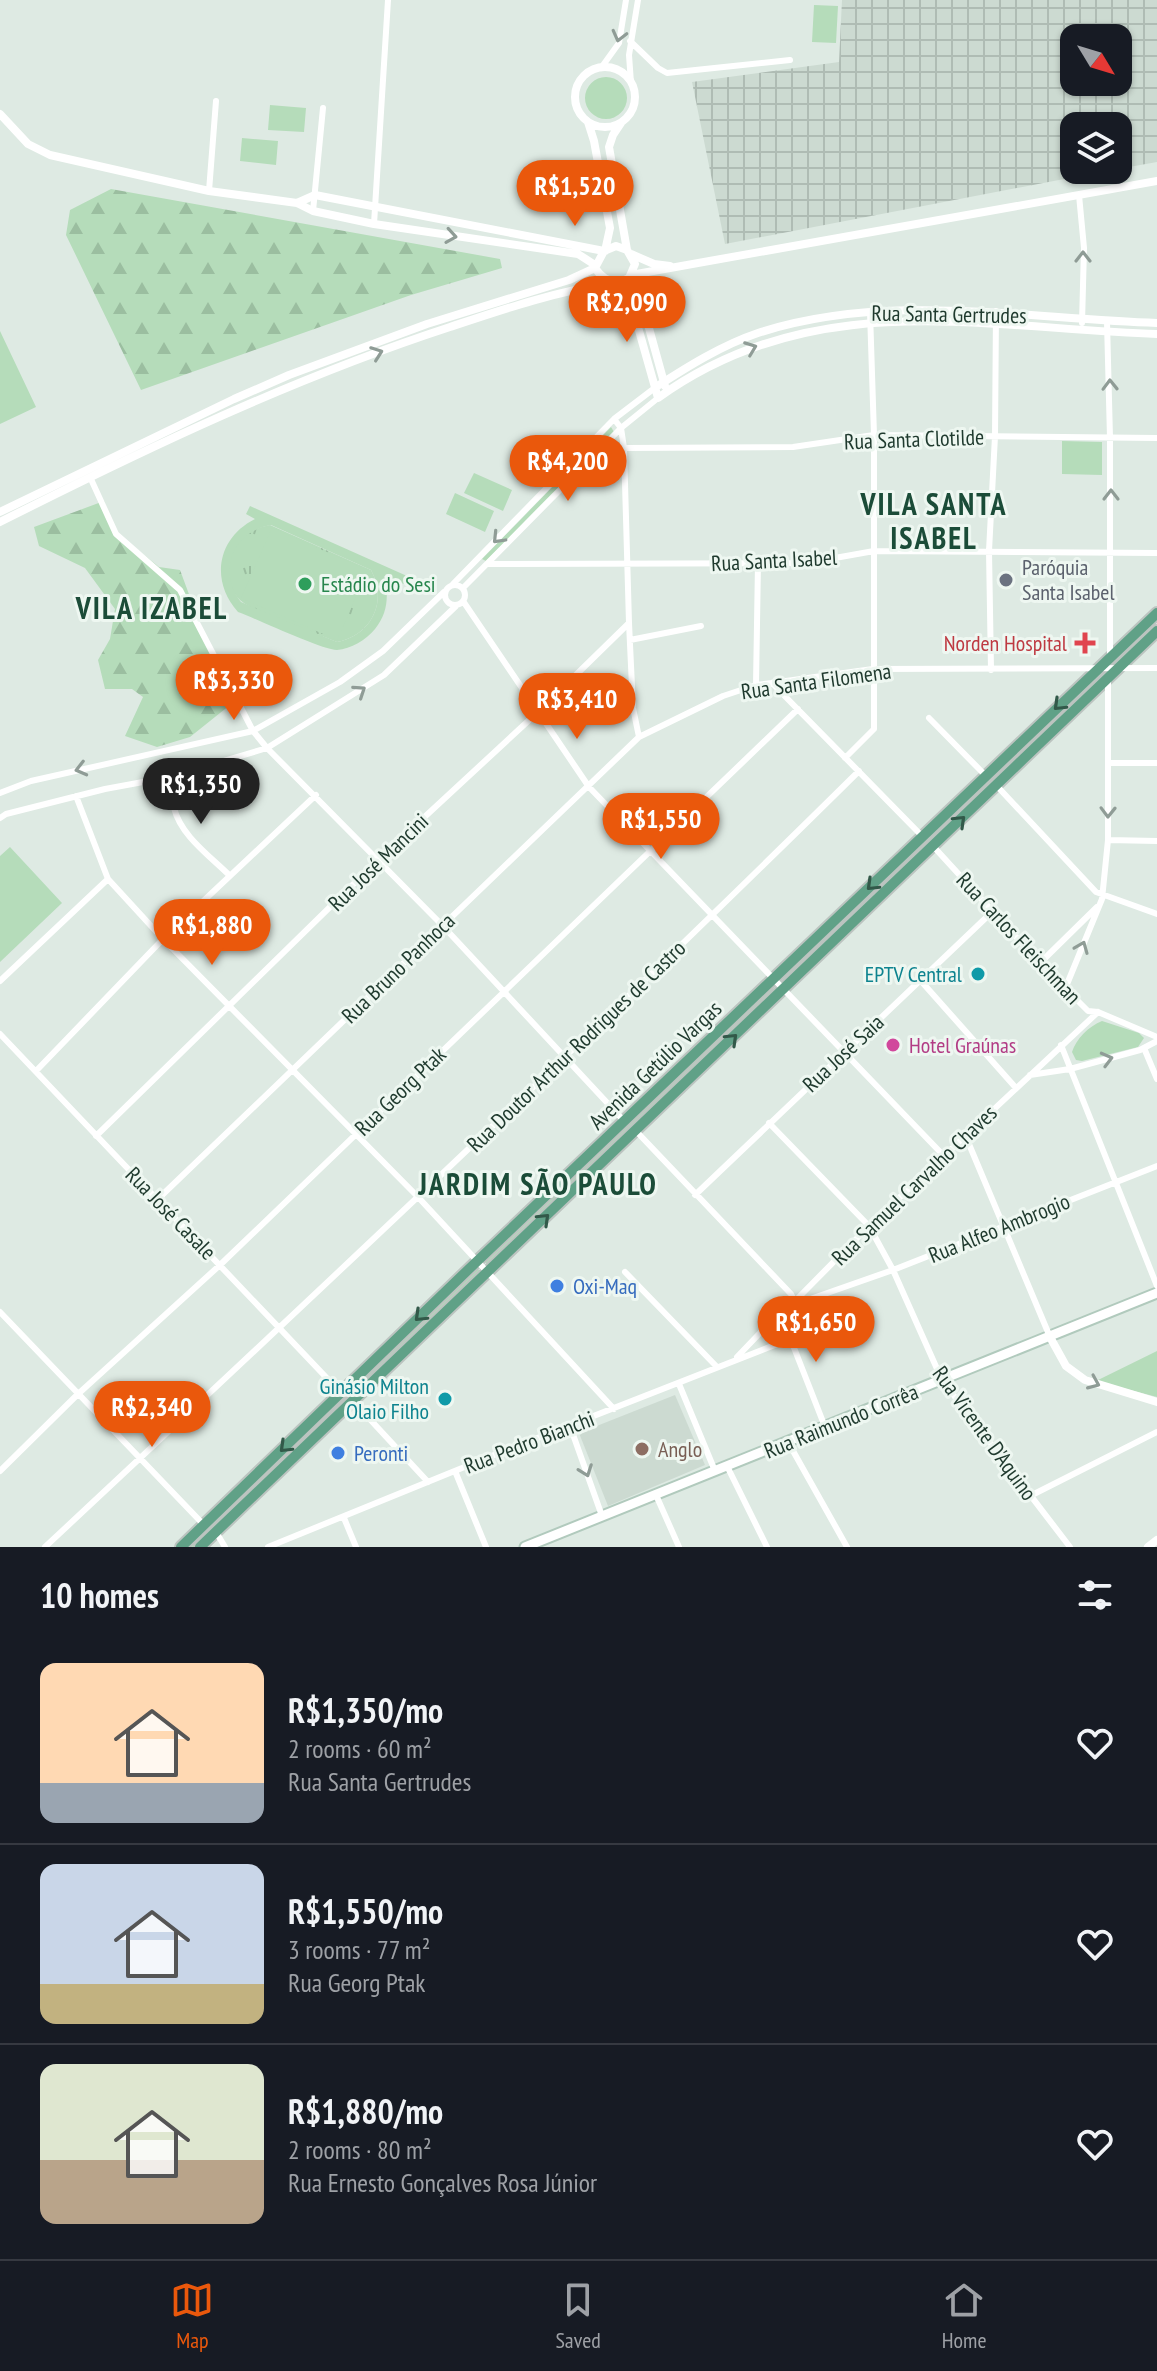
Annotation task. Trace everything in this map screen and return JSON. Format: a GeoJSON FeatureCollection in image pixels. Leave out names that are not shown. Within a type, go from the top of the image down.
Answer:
{"type":"FeatureCollection","features":[{"type":"Feature","properties":{"kind":"main road","name":"Avenida Getúlio Vargas"},"geometry":{"type":"LineString","coordinates":[[200,1547],[996,785],[1109,668],[1157,613]]}},
{"type":"Feature","properties":{"kind":"main road","name":"Avenida Getúlio Vargas"},"geometry":{"type":"LineString","coordinates":[[181,1547],[985,775],[1109,668],[1157,631]]}},
{"type":"Feature","properties":{"kind":"main road","name":"Rua Raimundo Corrêa"},"geometry":{"type":"LineString","coordinates":[[532,1546],[1157,1293]]}},
{"type":"Feature","properties":{"kind":"street"},"geometry":{"type":"LineString","coordinates":[[374,224],[388,0]]}},
{"type":"Feature","properties":{"kind":"street"},"geometry":{"type":"LineString","coordinates":[[601,68],[619,43],[626,0]]}},
{"type":"Feature","properties":{"kind":"street"},"geometry":{"type":"LineString","coordinates":[[629,277],[635,264],[629,252],[609,147],[616,130],[635,103],[630,41],[638,0]]}},
{"type":"Feature","properties":{"kind":"street"},"geometry":{"type":"LineString","coordinates":[[630,41],[667,73],[790,60]]}},
{"type":"Feature","properties":{"kind":"street"},"geometry":{"type":"LineString","coordinates":[[0,512],[289,375],[427,324],[561,283],[595,266],[605,251],[610,228],[594,141],[587,121],[576,105],[578,85],[590,71],[601,68],[619,70],[631,83]]}},
{"type":"Feature","properties":{"kind":"street"},"geometry":{"type":"LineString","coordinates":[[209,191],[216,101]]}},
{"type":"Feature","properties":{"kind":"street"},"geometry":{"type":"LineString","coordinates":[[313,211],[323,108]]}},
{"type":"Feature","properties":{"kind":"street"},"geometry":{"type":"LineString","coordinates":[[0,114],[28,144],[50,155],[209,191],[297,203],[313,211],[374,224],[578,254],[613,283]]}},
{"type":"Feature","properties":{"kind":"street"},"geometry":{"type":"LineString","coordinates":[[587,121],[606,127],[624,120]]}},
{"type":"Feature","properties":{"kind":"street"},"geometry":{"type":"LineString","coordinates":[[0,522],[191,429],[304,380],[539,298],[679,267],[1157,181]]}},
{"type":"Feature","properties":{"kind":"street"},"geometry":{"type":"LineString","coordinates":[[297,203],[315,195],[605,251],[616,246],[654,264],[679,267]]}},
{"type":"Feature","properties":{"kind":"street"},"geometry":{"type":"LineString","coordinates":[[1079,195],[1084,248],[1082,324]]}},
{"type":"Feature","properties":{"kind":"street"},"geometry":{"type":"LineString","coordinates":[[463,588],[621,428],[658,398],[662,387],[639,292],[629,277]]}},
{"type":"Feature","properties":{"kind":"street","name":"Rua Santa Gertrudes"},"geometry":{"type":"LineString","coordinates":[[453,584],[614,419],[733,342],[758,333],[800,322],[870,317],[917,309],[996,311],[1082,324],[1109,333],[1157,334]]}},
{"type":"Feature","properties":{"kind":"street"},"geometry":{"type":"LineString","coordinates":[[991,670],[989,551],[995,436],[996,311]]}},
{"type":"Feature","properties":{"kind":"street"},"geometry":{"type":"LineString","coordinates":[[845,758],[874,729],[874,435],[870,317]]}},
{"type":"Feature","properties":{"kind":"street","name":"Rua Santa Gertrudes"},"geometry":{"type":"LineString","coordinates":[[870,317],[1082,324],[1157,323]]}},
{"type":"Feature","properties":{"kind":"street"},"geometry":{"type":"LineString","coordinates":[[1065,989],[1100,905],[1108,840],[1111,552],[1107,322]]}},
{"type":"Feature","properties":{"kind":"street"},"geometry":{"type":"LineString","coordinates":[[614,419],[621,428],[624,448],[633,708],[639,737]]}},
{"type":"Feature","properties":{"kind":"street","name":"Rua Santa Clotilde"},"geometry":{"type":"LineString","coordinates":[[624,448],[793,447],[874,435],[1157,438]]}},
{"type":"Feature","properties":{"kind":"street"},"geometry":{"type":"LineString","coordinates":[[90,477],[116,534],[180,590],[253,731],[267,748],[442,925],[625,1122]]}},
{"type":"Feature","properties":{"kind":"street","name":"Rua Santa Isabel"},"geometry":{"type":"LineString","coordinates":[[487,564],[807,563],[874,551],[1157,553]]}},
{"type":"Feature","properties":{"kind":"street"},"geometry":{"type":"LineString","coordinates":[[756,685],[758,563]]}},
{"type":"Feature","properties":{"kind":"street"},"geometry":{"type":"LineString","coordinates":[[0,793],[31,781],[253,731],[340,682],[383,651],[448,586],[453,584],[463,588]]}},
{"type":"Feature","properties":{"kind":"street"},"geometry":{"type":"LineString","coordinates":[[0,818],[76,796],[170,777],[267,748],[384,675],[463,601],[463,588]]}},
{"type":"Feature","properties":{"kind":"street"},"geometry":{"type":"LineString","coordinates":[[444,592],[445,600],[456,606]]}},
{"type":"Feature","properties":{"kind":"street"},"geometry":{"type":"LineString","coordinates":[[463,601],[589,787],[945,1157]]}},
{"type":"Feature","properties":{"kind":"street","name":"Rua José Mancini"},"geometry":{"type":"LineString","coordinates":[[96,1136],[377,861],[629,623]]}},
{"type":"Feature","properties":{"kind":"street"},"geometry":{"type":"LineString","coordinates":[[630,640],[701,626]]}},
{"type":"Feature","properties":{"kind":"street","name":"Rua Santa Filomena"},"geometry":{"type":"LineString","coordinates":[[639,737],[723,696],[756,685],[873,669],[1157,668]]}},
{"type":"Feature","properties":{"kind":"street"},"geometry":{"type":"LineString","coordinates":[[772,683],[922,836]]}},
{"type":"Feature","properties":{"kind":"street","name":"Rua Georg Ptak"},"geometry":{"type":"LineString","coordinates":[[0,1471],[77,1395],[220,1265],[798,709]]}},
{"type":"Feature","properties":{"kind":"street"},"geometry":{"type":"LineString","coordinates":[[929,718],[985,775]]}},
{"type":"Feature","properties":{"kind":"street","name":"Rua Bruno Panhoca"},"geometry":{"type":"LineString","coordinates":[[158,1199],[639,737]]}},
{"type":"Feature","properties":{"kind":"street"},"geometry":{"type":"LineString","coordinates":[[1109,763],[1157,763]]}},
{"type":"Feature","properties":{"kind":"street","name":"Rua Doutor Arthur Rodrigues de Castro"},"geometry":{"type":"LineString","coordinates":[[45,1547],[418,1197],[859,771]]}},
{"type":"Feature","properties":{"kind":"street"},"geometry":{"type":"LineString","coordinates":[[170,777],[174,810],[185,831],[230,876]]}},
{"type":"Feature","properties":{"kind":"street"},"geometry":{"type":"LineString","coordinates":[[996,785],[1096,892],[1157,914]]}},
{"type":"Feature","properties":{"kind":"street"},"geometry":{"type":"LineString","coordinates":[[36,1071],[163,939],[316,795]]}},
{"type":"Feature","properties":{"kind":"street"},"geometry":{"type":"LineString","coordinates":[[76,796],[108,879],[163,939],[418,1197],[614,1409]]}},
{"type":"Feature","properties":{"kind":"street"},"geometry":{"type":"LineString","coordinates":[[1108,840],[1157,841]]}},
{"type":"Feature","properties":{"kind":"street","name":"Rua Carlos Fleischman"},"geometry":{"type":"LineString","coordinates":[[933,846],[1088,1011],[1098,1012],[1157,1039]]}},
{"type":"Feature","properties":{"kind":"street"},"geometry":{"type":"LineString","coordinates":[[0,981],[108,879]]}},
{"type":"Feature","properties":{"kind":"street"},"geometry":{"type":"LineString","coordinates":[[1040,963],[1100,905]]}},
{"type":"Feature","properties":{"kind":"street","name":"Rua José Saia"},"geometry":{"type":"LineString","coordinates":[[695,1195],[993,911]]}},
{"type":"Feature","properties":{"kind":"street"},"geometry":{"type":"LineString","coordinates":[[921,981],[1016,1088]]}},
{"type":"Feature","properties":{"kind":"street","name":"Rua Samuel Carvalho Chaves"},"geometry":{"type":"LineString","coordinates":[[735,1360],[780,1312],[796,1304],[798,1298],[869,1226],[1098,1012]]}},
{"type":"Feature","properties":{"kind":"street","name":"Rua José Casale"},"geometry":{"type":"LineString","coordinates":[[0,1034],[341,1393]]}},
{"type":"Feature","properties":{"kind":"street"},"geometry":{"type":"LineString","coordinates":[[1030,1075],[1070,1069],[1144,1048],[1157,1039]]}},
{"type":"Feature","properties":{"kind":"street"},"geometry":{"type":"LineString","coordinates":[[1061,1045],[1157,1286]]}},
{"type":"Feature","properties":{"kind":"street"},"geometry":{"type":"LineString","coordinates":[[1144,1048],[1157,1079]]}},
{"type":"Feature","properties":{"kind":"street"},"geometry":{"type":"LineString","coordinates":[[769,1123],[869,1226]]}},
{"type":"Feature","properties":{"kind":"street"},"geometry":{"type":"LineString","coordinates":[[636,1131],[791,1294],[796,1304]]}},
{"type":"Feature","properties":{"kind":"street"},"geometry":{"type":"LineString","coordinates":[[966,1137],[1050,1337],[1066,1366],[1085,1380],[1157,1402]]}},
{"type":"Feature","properties":{"kind":"street","name":"Rua Alfeo Ambrogio"},"geometry":{"type":"LineString","coordinates":[[796,1304],[893,1270],[1157,1166]]}},
{"type":"Feature","properties":{"kind":"street","name":"Rua Vicente D'Aquino"},"geometry":{"type":"LineString","coordinates":[[869,1226],[893,1270],[942,1380],[1070,1547]]}},
{"type":"Feature","properties":{"kind":"street"},"geometry":{"type":"LineString","coordinates":[[625,1272],[717,1367]]}},
{"type":"Feature","properties":{"kind":"street"},"geometry":{"type":"LineString","coordinates":[[0,1312],[204,1525]]}},
{"type":"Feature","properties":{"kind":"street"},"geometry":{"type":"LineString","coordinates":[[780,1312],[825,1427]]}},
{"type":"Feature","properties":{"kind":"street","name":"Rua Pedro Bianchi"},"geometry":{"type":"LineString","coordinates":[[268,1547],[790,1339]]}},
{"type":"Feature","properties":{"kind":"street"},"geometry":{"type":"LineString","coordinates":[[679,1384],[715,1471]]}},
{"type":"Feature","properties":{"kind":"street"},"geometry":{"type":"LineString","coordinates":[[353,1401],[428,1482]]}},
{"type":"Feature","properties":{"kind":"street"},"geometry":{"type":"LineString","coordinates":[[570,1426],[602,1516]]}},
{"type":"Feature","properties":{"kind":"street"},"geometry":{"type":"LineString","coordinates":[[1030,1496],[1157,1432]]}},
{"type":"Feature","properties":{"kind":"street"},"geometry":{"type":"LineString","coordinates":[[788,1442],[847,1547]]}},
{"type":"Feature","properties":{"kind":"street"},"geometry":{"type":"LineString","coordinates":[[727,1466],[767,1547]]}},
{"type":"Feature","properties":{"kind":"street"},"geometry":{"type":"LineString","coordinates":[[455,1471],[486,1547]]}},
{"type":"Feature","properties":{"kind":"street"},"geometry":{"type":"LineString","coordinates":[[656,1495],[679,1547]]}},
{"type":"Feature","properties":{"kind":"street"},"geometry":{"type":"LineString","coordinates":[[344,1518],[356,1547]]}},
{"type":"Feature","properties":{"kind":"street"},"geometry":{"type":"LineString","coordinates":[[216,1532],[225,1547]]}},
{"type":"Feature","properties":{"kind":"street"},"geometry":{"type":"LineString","coordinates":[[1148,1547],[1157,1540]]}},
{"type":"Feature","properties":{"kind":"shaded area"},"geometry":{"type":"Polygon","coordinates":[[[842,0],[1157,0],[1157,162],[1132,166],[1132,112],[1060,112],[1060,180],[725,244],[692,82],[839,62],[842,0]]]}},
{"type":"Feature","properties":{"kind":"shaded area","name":"Anglo"},"geometry":{"type":"Polygon","coordinates":[[[675,1395],[705,1465],[608,1506],[579,1433],[675,1395]]]}},
{"type":"Feature","properties":{"kind":"green space"},"geometry":{"type":"Polygon","coordinates":[[[814,5],[838,6],[836,43],[812,42],[814,5]]]}},
{"type":"Feature","properties":{"kind":"green space"},"geometry":{"type":"Polygon","coordinates":[[[606,77],[621,83],[627,98],[621,113],[606,119],[591,113],[585,98],[591,83],[606,77]]]}},
{"type":"Feature","properties":{"kind":"green space"},"geometry":{"type":"Polygon","coordinates":[[[270,105],[306,108],[304,132],[268,130],[270,105]]]}},
{"type":"Feature","properties":{"kind":"green space"},"geometry":{"type":"Polygon","coordinates":[[[242,138],[278,141],[276,165],[240,161],[242,138]]]}},
{"type":"Feature","properties":{"kind":"green space"},"geometry":{"type":"Polygon","coordinates":[[[111,189],[500,259],[502,268],[411,295],[141,390],[66,235],[70,210],[111,189]]]}},
{"type":"Feature","properties":{"kind":"green space"},"geometry":{"type":"Polygon","coordinates":[[[0,331],[36,407],[0,424],[0,331]]]}},
{"type":"Feature","properties":{"kind":"green space"},"geometry":{"type":"Polygon","coordinates":[[[611,427],[614,432],[486,561],[482,559],[611,427]]]}},
{"type":"Feature","properties":{"kind":"green space"},"geometry":{"type":"Polygon","coordinates":[[[1062,441],[1102,442],[1102,475],[1062,474],[1062,441]]]}},
{"type":"Feature","properties":{"kind":"green space"},"geometry":{"type":"Polygon","coordinates":[[[474,473],[512,490],[503,511],[464,493],[474,473]]]}},
{"type":"Feature","properties":{"kind":"green space"},"geometry":{"type":"Polygon","coordinates":[[[455,493],[494,511],[485,532],[446,514],[455,493]]]}},
{"type":"Feature","properties":{"kind":"green space"},"geometry":{"type":"Polygon","coordinates":[[[104,501],[116,532],[159,567],[180,570],[230,705],[190,737],[157,747],[125,736],[143,697],[132,689],[105,689],[98,660],[110,639],[115,609],[85,568],[39,546],[34,527],[104,501]]]}},
{"type":"Feature","properties":{"kind":"green space"},"geometry":{"type":"Polygon","coordinates":[[[250,506],[407,576],[404,584],[384,576],[387,597],[379,623],[363,640],[337,650],[304,640],[238,612],[224,587],[222,561],[232,537],[255,519],[246,514],[250,506]],[[271,525],[246,536],[238,545],[232,555],[230,578],[241,602],[337,642],[359,632],[374,615],[378,593],[371,570],[271,525]]]}},
{"type":"Feature","properties":{"kind":"green space","name":"Estádio do Sesi"},"geometry":{"type":"Polygon","coordinates":[[[270,525],[371,570],[378,593],[374,615],[368,624],[349,638],[337,642],[257,610],[240,600],[229,578],[232,553],[247,534],[270,525]]]}},
{"type":"Feature","properties":{"kind":"green space","name":"Estádio do Sesi"},"geometry":{"type":"Polygon","coordinates":[[[272,528],[368,570],[337,640],[241,598],[272,528]]]}},
{"type":"Feature","properties":{"kind":"green space"},"geometry":{"type":"Polygon","coordinates":[[[1101,678],[783,981],[785,976],[1101,678]]]}},
{"type":"Feature","properties":{"kind":"green space"},"geometry":{"type":"Polygon","coordinates":[[[10,847],[62,903],[0,962],[0,856],[10,847]]]}},
{"type":"Feature","properties":{"kind":"green space"},"geometry":{"type":"Polygon","coordinates":[[[772,988],[775,991],[486,1264],[486,1262],[772,988]]]}},
{"type":"Feature","properties":{"kind":"green space"},"geometry":{"type":"Polygon","coordinates":[[[1102,1021],[1139,1033],[1144,1038],[1138,1047],[1076,1060],[1072,1052],[1077,1042],[1102,1021]]]}},
{"type":"Feature","properties":{"kind":"green space"},"geometry":{"type":"Polygon","coordinates":[[[480,1270],[479,1274],[193,1547],[185,1547],[480,1270]]]}},
{"type":"Feature","properties":{"kind":"green space"},"geometry":{"type":"Polygon","coordinates":[[[1157,1351],[1157,1397],[1096,1381],[1157,1351]]]}},
{"type":"Feature","properties":{"kind":"place","name":"Paróquia Santa Isabel"},"geometry":{"type":"Point","coordinates":[1006,580]}},
{"type":"Feature","properties":{"kind":"place","name":"Estádio do Sesi"},"geometry":{"type":"Point","coordinates":[305,584]}},
{"type":"Feature","properties":{"kind":"place","name":"Norden Hospital"},"geometry":{"type":"Point","coordinates":[1085,643]}},
{"type":"Feature","properties":{"kind":"place","name":"EPTV Central"},"geometry":{"type":"Point","coordinates":[978,974]}},
{"type":"Feature","properties":{"kind":"place","name":"Hotel Graúnas"},"geometry":{"type":"Point","coordinates":[893,1045]}},
{"type":"Feature","properties":{"kind":"place","name":"Oxi-Maq"},"geometry":{"type":"Point","coordinates":[557,1286]}},
{"type":"Feature","properties":{"kind":"place","name":"Ginásio Milton Olaio Filho"},"geometry":{"type":"Point","coordinates":[445,1399]}},
{"type":"Feature","properties":{"kind":"place","name":"Anglo"},"geometry":{"type":"Point","coordinates":[642,1449]}},
{"type":"Feature","properties":{"kind":"place","name":"Peronti"},"geometry":{"type":"Point","coordinates":[338,1453]}},
{"type":"Feature","properties":{"kind":"district","name":"VILA SANTA ISABEL"},"geometry":{"type":"Point","coordinates":[934,522]}},
{"type":"Feature","properties":{"kind":"district","name":"VILA IZABEL"},"geometry":{"type":"Point","coordinates":[152,609]}},
{"type":"Feature","properties":{"kind":"district","name":"JARDIM SÃO PAULO"},"geometry":{"type":"Point","coordinates":[538,1185]}}]}
